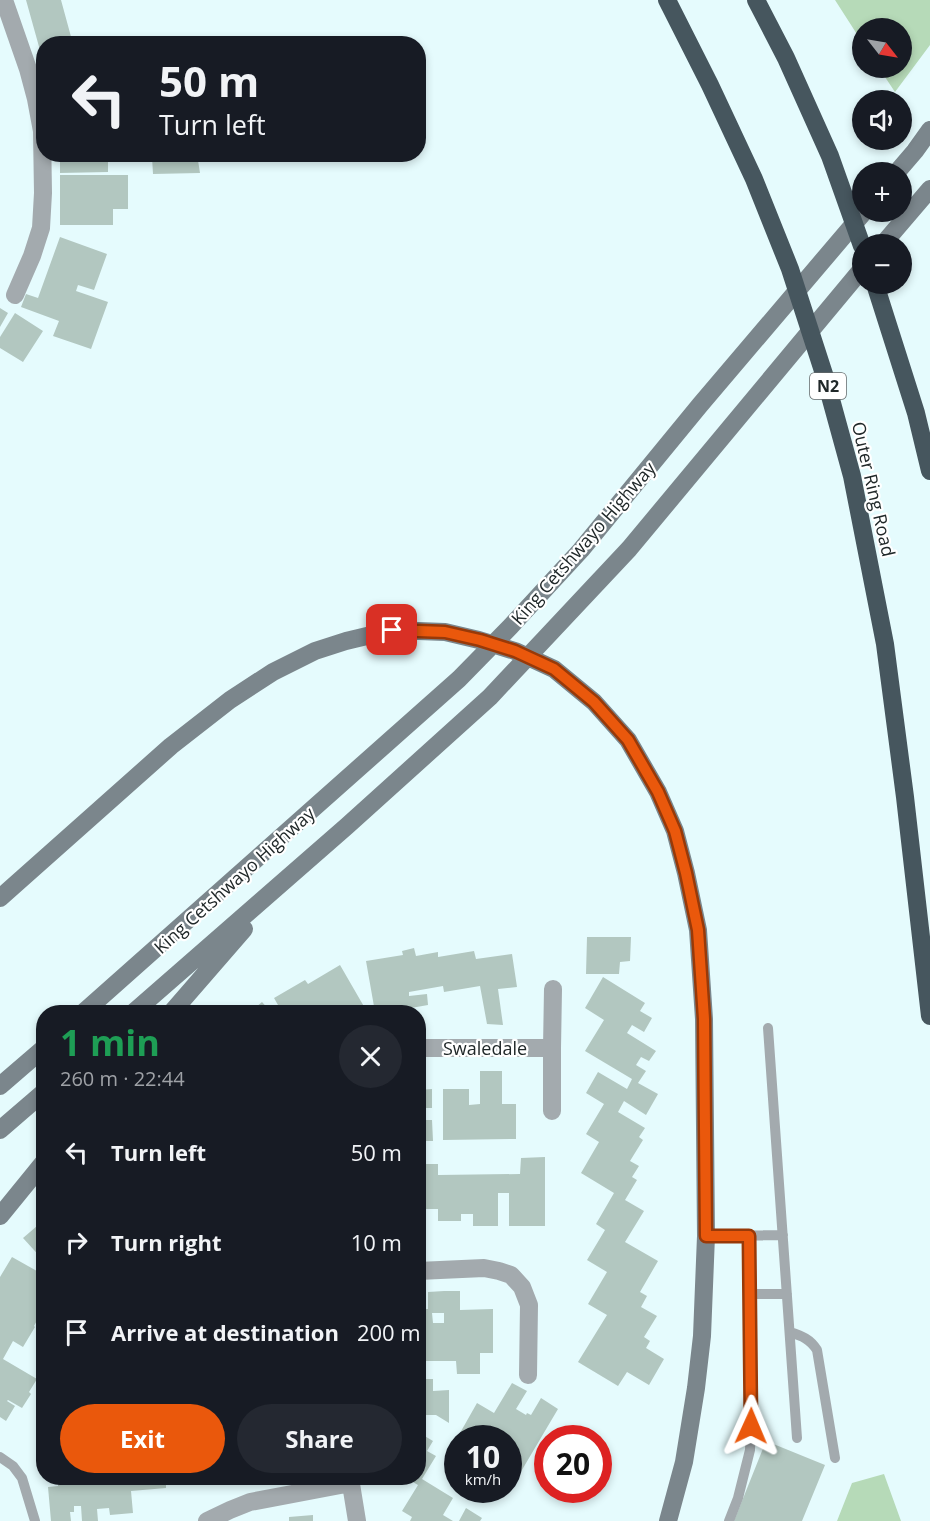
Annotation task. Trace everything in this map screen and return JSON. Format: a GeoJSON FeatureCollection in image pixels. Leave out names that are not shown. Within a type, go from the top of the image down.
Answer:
{"type":"FeatureCollection","features":[{"type":"Feature","properties":{"kind":"highway","name":"Outer Ring Road"},"geometry":{"type":"LineString","coordinates":[[667,0],[754,179],[790,269],[824,374],[852,476],[885,644],[930,1016]]}},
{"type":"Feature","properties":{"kind":"highway"},"geometry":{"type":"LineString","coordinates":[[756,0],[786,58],[830,156],[858,234]]}},
{"type":"Feature","properties":{"kind":"highway"},"geometry":{"type":"LineString","coordinates":[[878,294],[916,413],[930,471]]}},
{"type":"Feature","properties":{"kind":"main road"},"geometry":{"type":"LineString","coordinates":[[906,162],[930,130]]}},
{"type":"Feature","properties":{"kind":"main road"},"geometry":{"type":"LineString","coordinates":[[892,234],[930,189]]}},
{"type":"Feature","properties":{"kind":"main road","name":"King Cetshwayo Highway"},"geometry":{"type":"LineString","coordinates":[[92,1005],[459,679],[511,626],[581,550],[700,405],[856,222]]}},
{"type":"Feature","properties":{"kind":"main road","name":"King Cetshwayo Highway"},"geometry":{"type":"LineString","coordinates":[[142,1005],[347,826],[490,697],[629,549],[852,281]]}},
{"type":"Feature","properties":{"kind":"main road"},"geometry":{"type":"LineString","coordinates":[[0,898],[171,746],[230,700],[273,672],[315,651],[392,630],[445,632],[515,651],[554,669],[594,702],[628,740],[658,792],[675,831],[698,930],[704,1019],[706,1236],[702,1336],[684,1462],[668,1521]]}},
{"type":"Feature","properties":{"kind":"main road"},"geometry":{"type":"LineString","coordinates":[[178,1005],[286,879]]}},
{"type":"Feature","properties":{"kind":"main road"},"geometry":{"type":"LineString","coordinates":[[0,1086],[36,1055]]}},
{"type":"Feature","properties":{"kind":"main road"},"geometry":{"type":"LineString","coordinates":[[0,1130],[36,1099]]}},
{"type":"Feature","properties":{"kind":"main road"},"geometry":{"type":"LineString","coordinates":[[0,1216],[36,1171]]}},
{"type":"Feature","properties":{"kind":"street"},"geometry":{"type":"LineString","coordinates":[[4,0],[36,99]]}},
{"type":"Feature","properties":{"kind":"street"},"geometry":{"type":"LineString","coordinates":[[15,295],[32,256],[40,228],[42,162]]}},
{"type":"Feature","properties":{"kind":"street","name":"Swaledale"},"geometry":{"type":"LineString","coordinates":[[552,1111],[553,989]]}},
{"type":"Feature","properties":{"kind":"street","name":"Swaledale"},"geometry":{"type":"LineString","coordinates":[[426,1048],[552,1048]]}},
{"type":"Feature","properties":{"kind":"street"},"geometry":{"type":"LineString","coordinates":[[426,1271],[484,1268],[511,1275],[522,1287],[529,1305],[528,1375]]}},
{"type":"Feature","properties":{"kind":"street"},"geometry":{"type":"LineString","coordinates":[[207,1521],[250,1502],[327,1485]]}},
{"type":"Feature","properties":{"kind":"street"},"geometry":{"type":"LineString","coordinates":[[351,1485],[357,1521]]}},
{"type":"Feature","properties":{"kind":"lane"},"geometry":{"type":"LineString","coordinates":[[768,1028],[797,1438]]}},
{"type":"Feature","properties":{"kind":"lane"},"geometry":{"type":"LineString","coordinates":[[0,1203],[28,1180]]}},
{"type":"Feature","properties":{"kind":"lane"},"geometry":{"type":"LineString","coordinates":[[706,1236],[783,1235]]}},
{"type":"Feature","properties":{"kind":"lane"},"geometry":{"type":"LineString","coordinates":[[729,1521],[738,1498],[750,1450],[752,1402],[749,1236]]}},
{"type":"Feature","properties":{"kind":"lane"},"geometry":{"type":"LineString","coordinates":[[750,1294],[787,1294]]}},
{"type":"Feature","properties":{"kind":"lane"},"geometry":{"type":"LineString","coordinates":[[790,1332],[811,1341],[817,1350],[835,1458]]}},
{"type":"Feature","properties":{"kind":"lane"},"geometry":{"type":"LineString","coordinates":[[0,1457],[13,1466],[22,1478],[35,1521]]}},
{"type":"Feature","properties":{"kind":"green space"},"geometry":{"type":"Polygon","coordinates":[[[835,0],[930,0],[930,45],[912,69],[912,18],[852,18],[852,26],[835,0]]]}},
{"type":"Feature","properties":{"kind":"green space"},"geometry":{"type":"Polygon","coordinates":[[[886,78],[905,78],[896,90],[894,90],[886,78]]]}},
{"type":"Feature","properties":{"kind":"green space"},"geometry":{"type":"Polygon","coordinates":[[[884,1474],[901,1521],[837,1521],[852,1483],[884,1474]]]}},
{"type":"Feature","properties":{"kind":"building"},"geometry":{"type":"Polygon","coordinates":[[[26,0],[61,0],[71,36],[36,36],[26,0]]]}},
{"type":"Feature","properties":{"kind":"building"},"geometry":{"type":"Polygon","coordinates":[[[60,162],[108,162],[108,172],[60,173],[60,162]]]}},
{"type":"Feature","properties":{"kind":"building"},"geometry":{"type":"Polygon","coordinates":[[[152,162],[198,162],[200,173],[153,174],[152,162]]]}},
{"type":"Feature","properties":{"kind":"building"},"geometry":{"type":"Polygon","coordinates":[[[60,175],[128,175],[128,209],[113,209],[113,225],[60,225],[60,175]]]}},
{"type":"Feature","properties":{"kind":"building"},"geometry":{"type":"Polygon","coordinates":[[[60,237],[107,254],[94,290],[78,285],[76,291],[108,302],[91,349],[53,336],[59,321],[21,307],[26,294],[38,298],[60,237]]]}},
{"type":"Feature","properties":{"kind":"building"},"geometry":{"type":"Polygon","coordinates":[[[0,308],[8,313],[0,327],[0,308]]]}},
{"type":"Feature","properties":{"kind":"building"},"geometry":{"type":"Polygon","coordinates":[[[15,313],[43,331],[23,362],[0,348],[0,337],[15,313]]]}},
{"type":"Feature","properties":{"kind":"building"},"geometry":{"type":"Polygon","coordinates":[[[587,937],[631,937],[630,961],[620,962],[619,974],[586,974],[587,937]]]}},
{"type":"Feature","properties":{"kind":"building"},"geometry":{"type":"Polygon","coordinates":[[[414,948],[416,956],[438,952],[438,957],[474,951],[476,959],[512,954],[517,987],[498,989],[503,1025],[487,1024],[480,986],[444,992],[443,986],[409,992],[409,996],[427,994],[428,1005],[374,1005],[366,961],[403,955],[402,951],[414,948]]]}},
{"type":"Feature","properties":{"kind":"building"},"geometry":{"type":"Polygon","coordinates":[[[340,965],[363,1005],[278,1005],[274,998],[305,980],[308,984],[340,965]]]}},
{"type":"Feature","properties":{"kind":"building"},"geometry":{"type":"Polygon","coordinates":[[[603,977],[645,1003],[640,1011],[652,1018],[644,1032],[632,1025],[627,1033],[656,1051],[649,1061],[641,1057],[636,1065],[646,1071],[638,1083],[658,1094],[646,1115],[624,1101],[618,1112],[645,1128],[639,1137],[643,1140],[630,1161],[639,1166],[632,1177],[637,1180],[625,1200],[644,1211],[625,1242],[658,1261],[640,1292],[647,1296],[641,1307],[657,1316],[644,1337],[650,1341],[646,1348],[664,1359],[649,1385],[627,1372],[618,1386],[578,1362],[607,1315],[588,1304],[607,1272],[587,1260],[605,1230],[596,1224],[614,1193],[581,1173],[599,1142],[586,1134],[604,1104],[586,1093],[598,1072],[627,1089],[632,1079],[585,1051],[604,1020],[585,1008],[603,977]]]}},
{"type":"Feature","properties":{"kind":"building"},"geometry":{"type":"Polygon","coordinates":[[[480,1071],[502,1071],[502,1104],[516,1104],[516,1139],[443,1140],[443,1089],[469,1089],[469,1105],[480,1104],[480,1071]]]}},
{"type":"Feature","properties":{"kind":"building"},"geometry":{"type":"Polygon","coordinates":[[[426,1089],[432,1089],[432,1108],[426,1108],[426,1089]]]}},
{"type":"Feature","properties":{"kind":"building"},"geometry":{"type":"Polygon","coordinates":[[[426,1120],[432,1120],[433,1141],[426,1141],[426,1120]]]}},
{"type":"Feature","properties":{"kind":"building"},"geometry":{"type":"Polygon","coordinates":[[[545,1157],[545,1226],[509,1226],[509,1193],[498,1193],[498,1226],[473,1226],[473,1214],[461,1214],[461,1221],[438,1221],[438,1209],[426,1209],[426,1164],[438,1164],[438,1175],[520,1174],[521,1158],[545,1157]]]}},
{"type":"Feature","properties":{"kind":"building"},"geometry":{"type":"Polygon","coordinates":[[[36,1227],[36,1252],[23,1238],[36,1227]]]}},
{"type":"Feature","properties":{"kind":"building"},"geometry":{"type":"Polygon","coordinates":[[[12,1257],[36,1270],[35,1327],[23,1347],[13,1341],[3,1359],[36,1378],[36,1381],[22,1408],[7,1401],[15,1406],[6,1421],[0,1417],[0,1277],[12,1257]]]}},
{"type":"Feature","properties":{"kind":"building"},"geometry":{"type":"Polygon","coordinates":[[[460,1291],[460,1310],[493,1309],[493,1353],[480,1353],[480,1374],[457,1374],[456,1361],[426,1361],[426,1309],[428,1309],[428,1292],[460,1291]],[[432,1313],[433,1323],[444,1323],[444,1313],[432,1313]]]}},
{"type":"Feature","properties":{"kind":"building"},"geometry":{"type":"Polygon","coordinates":[[[426,1379],[433,1379],[433,1391],[449,1390],[449,1423],[436,1415],[426,1415],[426,1379]]]}},
{"type":"Feature","properties":{"kind":"building"},"geometry":{"type":"Polygon","coordinates":[[[512,1383],[527,1391],[516,1409],[526,1415],[527,1413],[531,1415],[541,1398],[558,1409],[549,1425],[534,1425],[534,1450],[522,1470],[522,1425],[465,1425],[477,1403],[494,1413],[512,1383]]]}},
{"type":"Feature","properties":{"kind":"building"},"geometry":{"type":"Polygon","coordinates":[[[426,1437],[433,1441],[427,1451],[436,1456],[426,1472],[426,1437]]]}},
{"type":"Feature","properties":{"kind":"building"},"geometry":{"type":"Polygon","coordinates":[[[766,1441],[825,1465],[802,1521],[734,1521],[766,1441]]]}},
{"type":"Feature","properties":{"kind":"building"},"geometry":{"type":"Polygon","coordinates":[[[426,1481],[444,1492],[444,1503],[450,1503],[443,1515],[453,1521],[410,1521],[412,1517],[402,1511],[418,1485],[426,1485],[426,1481]]]}},
{"type":"Feature","properties":{"kind":"building"},"geometry":{"type":"Polygon","coordinates":[[[166,1485],[166,1488],[131,1491],[133,1513],[110,1515],[109,1508],[97,1509],[98,1521],[82,1521],[81,1506],[74,1506],[74,1512],[70,1512],[71,1521],[51,1521],[48,1487],[166,1485]]]}},
{"type":"Feature","properties":{"kind":"building"},"geometry":{"type":"Polygon","coordinates":[[[466,1508],[482,1518],[480,1521],[459,1521],[466,1508]]]}},
{"type":"Feature","properties":{"kind":"building"},"geometry":{"type":"Polygon","coordinates":[[[313,1515],[313,1521],[289,1521],[289,1517],[313,1515]]]}},
{"type":"Feature","properties":{"kind":"route"},"geometry":{"type":"LineString","coordinates":[[392,630],[445,632],[480,640],[515,651],[554,669],[594,702],[628,740],[658,792],[675,831],[698,930],[704,1019],[706,1236],[749,1236],[751,1426]]}}]}
